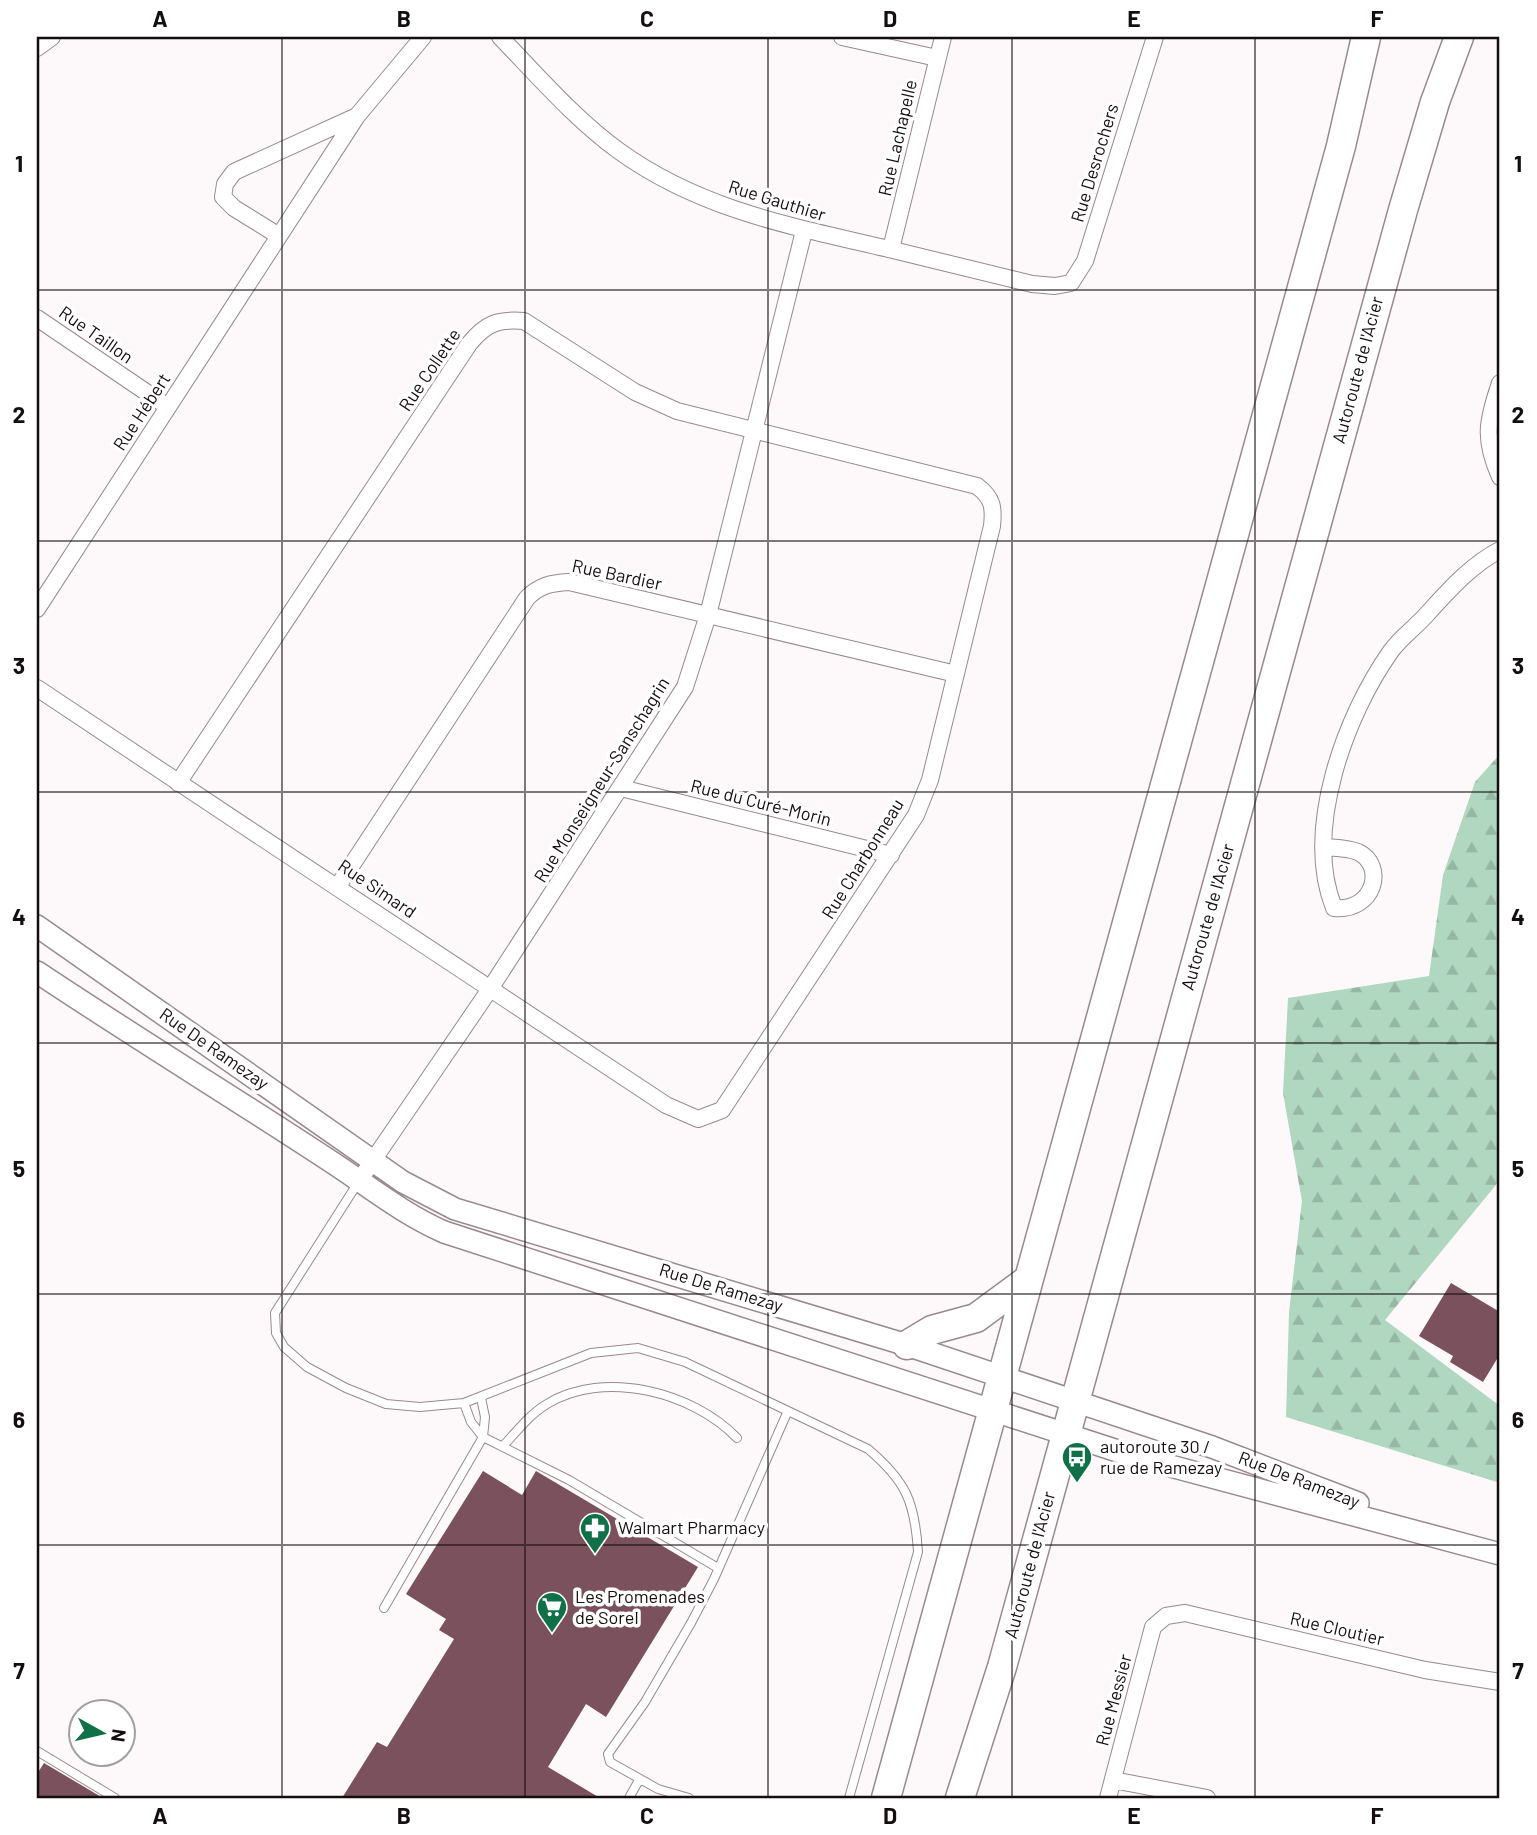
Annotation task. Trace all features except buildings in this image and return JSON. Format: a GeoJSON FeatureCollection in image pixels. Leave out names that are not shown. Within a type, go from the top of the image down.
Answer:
{"type":"FeatureCollection","features":[{"type":"Feature","properties":{"kind":"highway"},"geometry":{"type":"LineString","coordinates":[[886,1798],[1341,146],[1366,37]]}},
{"type":"Feature","properties":{"kind":"highway","name":"Autoroute de l'Acier"},"geometry":{"type":"LineString","coordinates":[[960,1798],[990,1710],[1406,199],[1435,102],[1459,37]]}},
{"type":"Feature","properties":{"kind":"highway"},"geometry":{"type":"LineString","coordinates":[[907,1345],[932,1330],[976,1318],[1028,1279]]}},
{"type":"Feature","properties":{"kind":"street"},"geometry":{"type":"LineString","coordinates":[[37,48],[52,37]]}},
{"type":"Feature","properties":{"kind":"street","name":"Rue Hébert"},"geometry":{"type":"LineString","coordinates":[[37,609],[357,117],[423,37]]}},
{"type":"Feature","properties":{"kind":"street","name":"Rue Gauthier"},"geometry":{"type":"LineString","coordinates":[[500,37],[587,125],[620,151],[656,174],[733,210],[804,231],[891,249],[1032,284],[1055,286]]}},
{"type":"Feature","properties":{"kind":"street"},"geometry":{"type":"LineString","coordinates":[[842,37],[937,58]]}},
{"type":"Feature","properties":{"kind":"street","name":"Rue Lachapelle"},"geometry":{"type":"LineString","coordinates":[[891,249],[943,37]]}},
{"type":"Feature","properties":{"kind":"street","name":"Rue Desrochers"},"geometry":{"type":"LineString","coordinates":[[1055,286],[1071,283],[1085,261],[1155,37]]}},
{"type":"Feature","properties":{"kind":"street","name":"Rue Hébert"},"geometry":{"type":"LineString","coordinates":[[279,236],[234,208],[223,197],[225,184],[234,172],[357,117]]}},
{"type":"Feature","properties":{"kind":"street","name":"Rue Monseigneur-Sanschagrin"},"geometry":{"type":"LineString","coordinates":[[359,1181],[491,989],[685,687],[708,615],[804,231]]}},
{"type":"Feature","properties":{"kind":"street","name":"Rue Taillon"},"geometry":{"type":"LineString","coordinates":[[37,318],[168,407]]}},
{"type":"Feature","properties":{"kind":"street","name":"Rue Collette"},"geometry":{"type":"LineString","coordinates":[[178,783],[483,327],[502,320],[524,321],[635,392],[677,411],[978,486],[989,495]]}},
{"type":"Feature","properties":{"kind":"street"},"geometry":{"type":"LineString","coordinates":[[1500,383],[1486,436],[1500,477]]}},
{"type":"Feature","properties":{"kind":"street","name":"Rue Charbonneau"},"geometry":{"type":"LineString","coordinates":[[698,1119],[722,1110],[916,815],[930,780],[992,526],[994,508],[989,495]]}},
{"type":"Feature","properties":{"kind":"street"},"geometry":{"type":"LineString","coordinates":[[1325,847],[1327,799],[1356,711],[1375,677],[1392,649],[1443,596],[1487,557],[1500,550]]}},
{"type":"Feature","properties":{"kind":"street","name":"Rue Bardier"},"geometry":{"type":"LineString","coordinates":[[338,886],[536,588],[569,582],[956,674]]}},
{"type":"Feature","properties":{"kind":"street","name":"Rue Simard"},"geometry":{"type":"LineString","coordinates":[[37,688],[666,1105],[698,1119]]}},
{"type":"Feature","properties":{"kind":"street","name":"Rue du Curé-Morin"},"geometry":{"type":"LineString","coordinates":[[621,788],[891,855]]}},
{"type":"Feature","properties":{"kind":"street","name":"Rue De Ramezay"},"geometry":{"type":"LineString","coordinates":[[37,926],[423,1193],[481,1218],[654,1267],[907,1345],[1212,1447],[1461,1542]]}},
{"type":"Feature","properties":{"kind":"street","name":"Rue De Ramezay"},"geometry":{"type":"LineString","coordinates":[[37,972],[389,1203],[444,1232],[1133,1455],[1500,1554]]}},
{"type":"Feature","properties":{"kind":"street"},"geometry":{"type":"LineString","coordinates":[[113,1022],[131,990]]}},
{"type":"Feature","properties":{"kind":"street","name":"Rue Cloutier"},"geometry":{"type":"LineString","coordinates":[[1166,1616],[1185,1613],[1425,1670],[1500,1682]]}},
{"type":"Feature","properties":{"kind":"street","name":"Rue Messier"},"geometry":{"type":"LineString","coordinates":[[1108,1798],[1153,1627],[1166,1616]]}},
{"type":"Feature","properties":{"kind":"street"},"geometry":{"type":"LineString","coordinates":[[1113,1780],[1207,1798]]}},
{"type":"Feature","properties":{"kind":"lane"},"geometry":{"type":"LineString","coordinates":[[359,1181],[275,1313],[276,1332],[284,1347],[307,1367],[346,1388],[386,1404],[419,1407],[464,1403],[591,1353],[638,1348],[685,1362],[867,1450],[882,1461],[908,1493],[916,1520],[918,1552],[849,1798]]}},
{"type":"Feature","properties":{"kind":"lane"},"geometry":{"type":"LineString","coordinates":[[504,1445],[544,1405],[562,1396],[623,1386],[672,1399],[725,1424],[737,1438]]}},
{"type":"Feature","properties":{"kind":"lane"},"geometry":{"type":"LineString","coordinates":[[384,1608],[483,1437],[485,1416],[481,1398]]}},
{"type":"Feature","properties":{"kind":"lane"},"geometry":{"type":"LineString","coordinates":[[464,1403],[471,1422],[483,1437],[504,1445],[718,1568]]}},
{"type":"Feature","properties":{"kind":"lane"},"geometry":{"type":"LineString","coordinates":[[689,1798],[639,1780],[610,1762],[608,1754],[645,1702],[718,1568],[787,1413]]}},
{"type":"Feature","properties":{"kind":"lane"},"geometry":{"type":"LineString","coordinates":[[37,1751],[115,1798]]}},
{"type":"Feature","properties":{"kind":"lane"},"geometry":{"type":"LineString","coordinates":[[629,1798],[639,1780]]}},
{"type":"Feature","properties":{"kind":"green space"},"geometry":{"type":"Polygon","coordinates":[[[1500,754],[1500,1180],[1385,1320],[1500,1406],[1500,1483],[1286,1417],[1289,1312],[1302,1201],[1283,1093],[1288,998],[1429,976],[1443,875],[1475,782],[1500,754]]]}},
{"type":"Feature","properties":{"kind":"place","name":"autoroute 30 / rue de Ramezay"},"geometry":{"type":"Point","coordinates":[1077,1484]}},
{"type":"Feature","properties":{"kind":"place","name":"Walmart Pharmacy"},"geometry":{"type":"Point","coordinates":[595,1555]}},
{"type":"Feature","properties":{"kind":"place","name":"Les Promenades de Sorel"},"geometry":{"type":"Point","coordinates":[552,1634]}}]}
